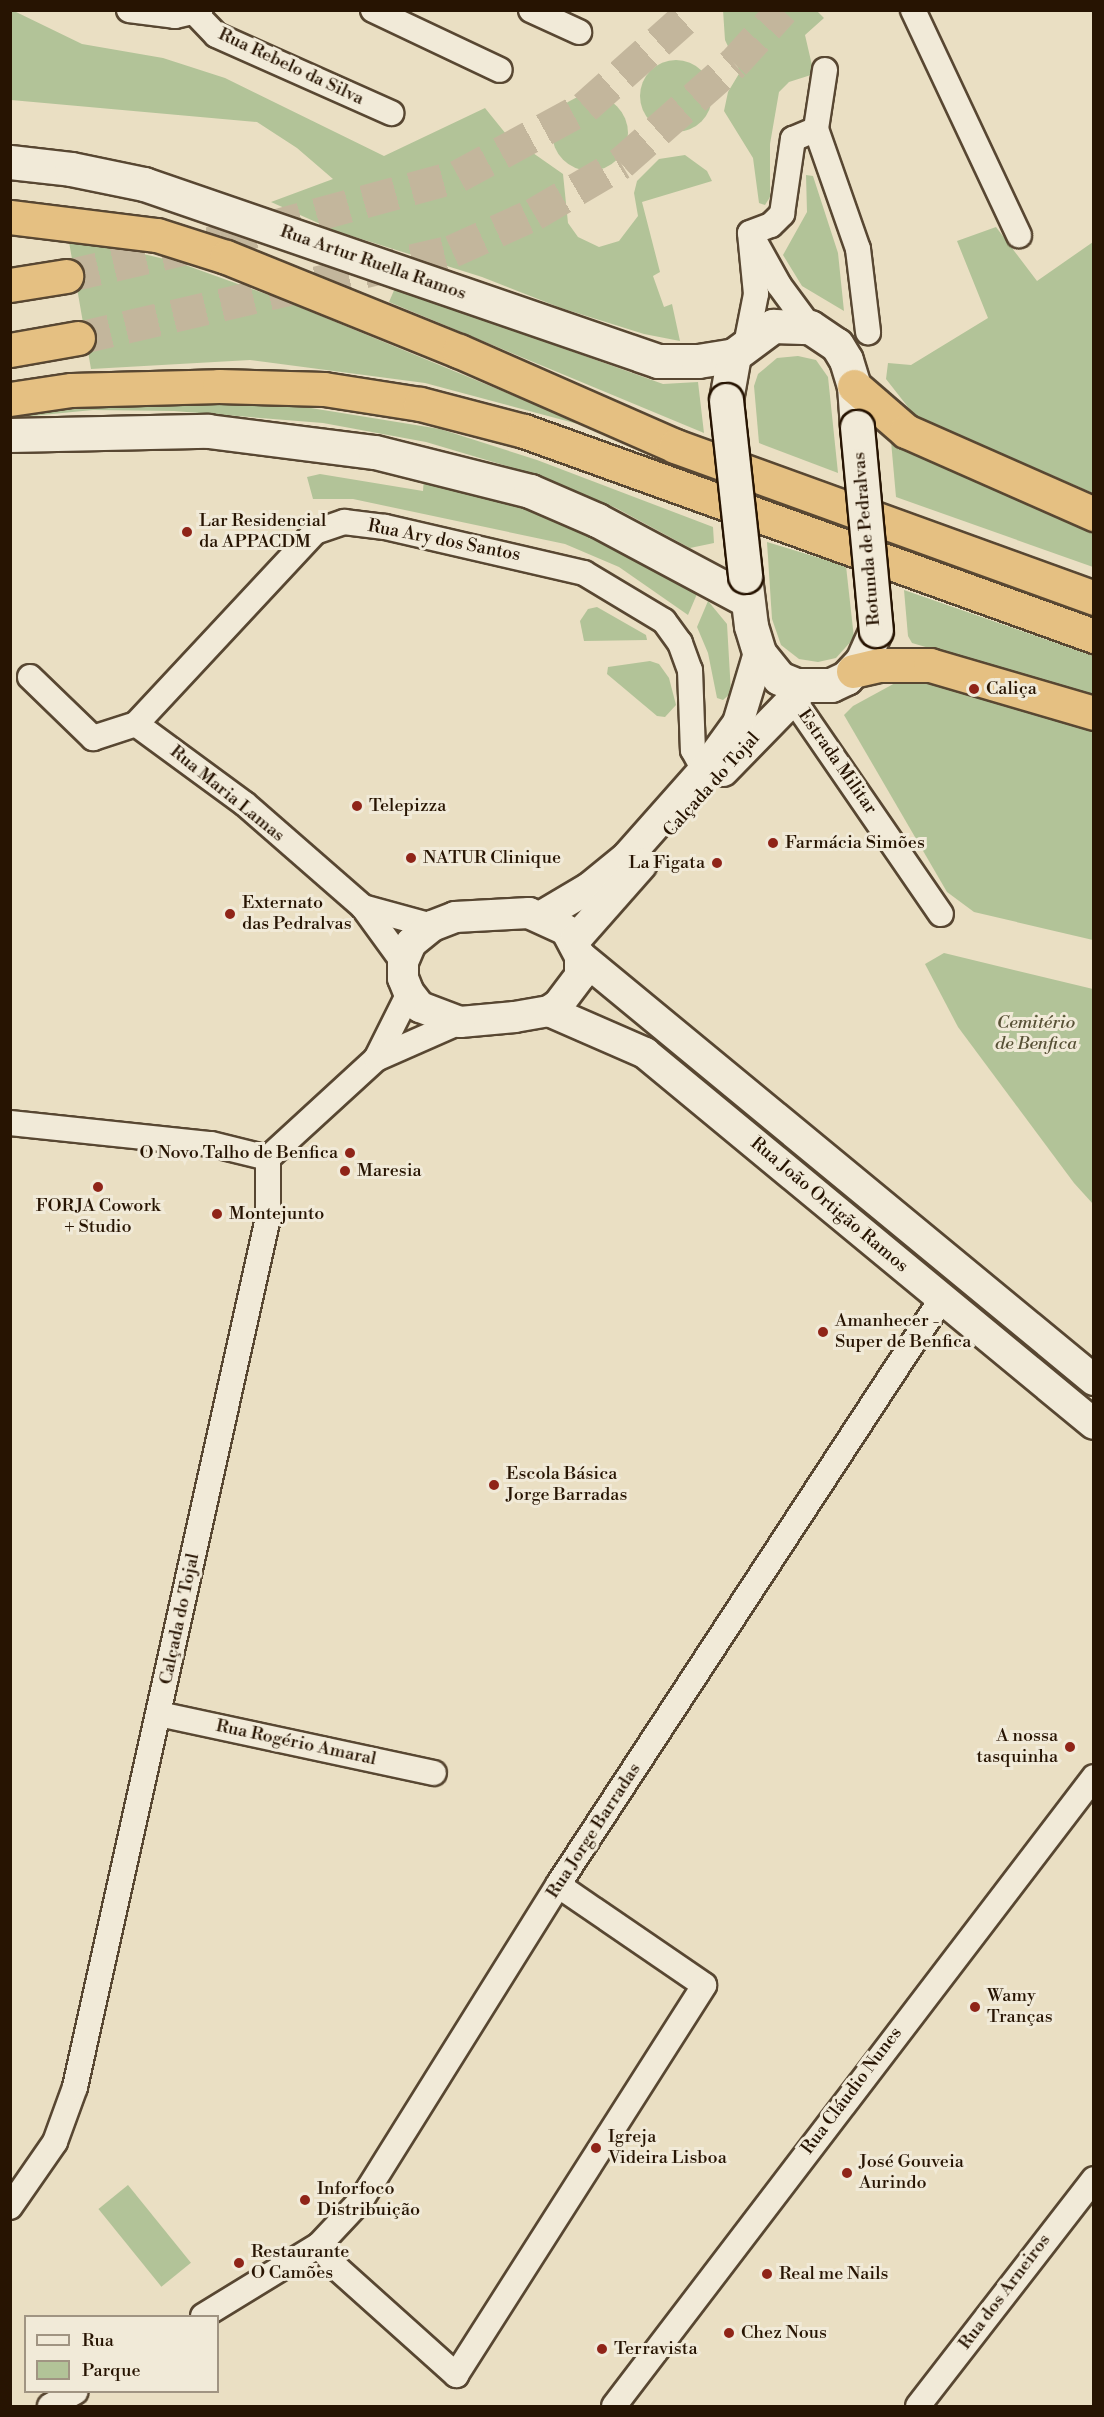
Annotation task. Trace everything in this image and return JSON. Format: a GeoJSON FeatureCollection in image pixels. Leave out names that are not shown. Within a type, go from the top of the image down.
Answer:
{"type":"FeatureCollection","features":[{"type":"Feature","properties":{"kind":"highway"},"geometry":{"type":"LineString","coordinates":[[10,217],[157,235],[226,257],[459,351],[675,446],[1094,598]]}},
{"type":"Feature","properties":{"kind":"highway"},"geometry":{"type":"LineString","coordinates":[[10,285],[66,276]]}},
{"type":"Feature","properties":{"kind":"highway"},"geometry":{"type":"LineString","coordinates":[[10,350],[78,338]]}},
{"type":"Feature","properties":{"kind":"highway"},"geometry":{"type":"LineString","coordinates":[[10,399],[71,390],[219,386],[324,389],[420,404],[524,431],[959,584],[1094,636]]}},
{"type":"Feature","properties":{"kind":"highway"},"geometry":{"type":"LineString","coordinates":[[854,386],[915,436],[1094,514]]}},
{"type":"Feature","properties":{"kind":"highway"},"geometry":{"type":"LineString","coordinates":[[853,671],[879,664],[924,664],[1094,713]]}},
{"type":"Feature","properties":{"kind":"main road","name":"Rua Artur Ruella Ramos"},"geometry":{"type":"LineString","coordinates":[[10,162],[71,169],[144,184],[658,361],[698,361],[740,350]]}},
{"type":"Feature","properties":{"kind":"main road"},"geometry":{"type":"LineString","coordinates":[[810,327],[772,326],[740,350],[726,400],[746,588],[759,653],[779,678],[799,693],[831,684],[853,671]]}},
{"type":"Feature","properties":{"kind":"main road","name":"Rotunda de Pedralvas"},"geometry":{"type":"LineString","coordinates":[[810,327],[837,345],[850,369],[854,386],[876,630],[862,661],[853,671]]}},
{"type":"Feature","properties":{"kind":"main road"},"geometry":{"type":"LineString","coordinates":[[10,435],[208,431],[375,452],[530,491],[746,588]]}},
{"type":"Feature","properties":{"kind":"street"},"geometry":{"type":"LineString","coordinates":[[129,10],[175,16],[196,11]]}},
{"type":"Feature","properties":{"kind":"street"},"geometry":{"type":"LineString","coordinates":[[373,10],[500,70]]}},
{"type":"Feature","properties":{"kind":"street"},"geometry":{"type":"LineString","coordinates":[[531,10],[579,32]]}},
{"type":"Feature","properties":{"kind":"street"},"geometry":{"type":"LineString","coordinates":[[913,10],[1019,235]]}},
{"type":"Feature","properties":{"kind":"street","name":"Rua Rebelo da Silva"},"geometry":{"type":"LineString","coordinates":[[196,11],[216,35],[391,113]]}},
{"type":"Feature","properties":{"kind":"street"},"geometry":{"type":"LineString","coordinates":[[825,70],[816,129],[858,249],[868,332]]}},
{"type":"Feature","properties":{"kind":"street"},"geometry":{"type":"LineString","coordinates":[[750,233],[771,225],[782,214],[793,140],[816,129]]}},
{"type":"Feature","properties":{"kind":"street"},"geometry":{"type":"LineString","coordinates":[[750,233],[779,285],[810,327]]}},
{"type":"Feature","properties":{"kind":"street"},"geometry":{"type":"LineString","coordinates":[[740,350],[756,294],[750,233]]}},
{"type":"Feature","properties":{"kind":"street","name":"Rua Ary dos Santos"},"geometry":{"type":"LineString","coordinates":[[136,724],[294,550],[326,525],[344,522],[557,564],[584,573],[640,604],[663,621],[682,649],[691,685],[693,750],[704,770]]}},
{"type":"Feature","properties":{"kind":"street","name":"Calçada do Tojal"},"geometry":{"type":"LineString","coordinates":[[542,916],[589,888],[627,858],[704,770],[738,723],[759,653]]}},
{"type":"Feature","properties":{"kind":"street"},"geometry":{"type":"LineString","coordinates":[[30,677],[93,738],[136,724]]}},
{"type":"Feature","properties":{"kind":"street","name":"Calçada do Tojal"},"geometry":{"type":"LineString","coordinates":[[577,948],[743,749],[799,693]]}},
{"type":"Feature","properties":{"kind":"street","name":"Estrada Militar"},"geometry":{"type":"LineString","coordinates":[[799,693],[941,914]]}},
{"type":"Feature","properties":{"kind":"street","name":"Rua Maria Lamas"},"geometry":{"type":"LineString","coordinates":[[136,724],[246,804],[363,907],[432,926]]}},
{"type":"Feature","properties":{"kind":"street"},"geometry":{"type":"LineString","coordinates":[[363,907],[403,962]]}},
{"type":"Feature","properties":{"kind":"street"},"geometry":{"type":"LineString","coordinates":[[10,1123],[211,1144],[268,1158],[376,1059],[460,1022],[549,1011],[567,996],[580,976],[577,948],[566,930],[542,916],[529,913],[455,917],[432,926],[411,943],[403,962],[403,978],[409,993],[428,1011],[460,1022]]}},
{"type":"Feature","properties":{"kind":"street","name":"Rua João Ortigão Ramos"},"geometry":{"type":"LineString","coordinates":[[577,948],[1094,1380]]}},
{"type":"Feature","properties":{"kind":"street"},"geometry":{"type":"LineString","coordinates":[[376,1059],[409,993]]}},
{"type":"Feature","properties":{"kind":"street","name":"Rua João Ortigão Ramos"},"geometry":{"type":"LineString","coordinates":[[549,1011],[645,1053],[941,1300],[1094,1424]]}},
{"type":"Feature","properties":{"kind":"street","name":"Calçada do Tojal"},"geometry":{"type":"LineString","coordinates":[[10,2207],[55,2142],[75,2087],[268,1218],[268,1158]]}},
{"type":"Feature","properties":{"kind":"street","name":"Rua Jorge Barradas"},"geometry":{"type":"LineString","coordinates":[[205,2315],[319,2245],[362,2199],[558,1885],[941,1300]]}},
{"type":"Feature","properties":{"kind":"street","name":"Rua Rogério Amaral"},"geometry":{"type":"LineString","coordinates":[[159,1714],[434,1773]]}},
{"type":"Feature","properties":{"kind":"street","name":"Rua Cláudio Nunes"},"geometry":{"type":"LineString","coordinates":[[614,2406],[1094,1777]]}},
{"type":"Feature","properties":{"kind":"street"},"geometry":{"type":"LineString","coordinates":[[319,2245],[338,2269],[456,2375],[704,1985],[558,1885]]}},
{"type":"Feature","properties":{"kind":"street","name":"Rua dos Arneiros"},"geometry":{"type":"LineString","coordinates":[[918,2406],[1094,2179]]}},
{"type":"Feature","properties":{"kind":"street"},"geometry":{"type":"LineString","coordinates":[[50,2406],[72,2393]]}},
{"type":"Feature","properties":{"kind":"green space"},"geometry":{"type":"Polygon","coordinates":[[[723,10],[817,11],[824,18],[805,35],[814,74],[789,82],[779,92],[770,144],[770,197],[765,205],[759,203],[753,158],[724,111],[728,92],[740,72],[725,40],[723,10]]]}},
{"type":"Feature","properties":{"kind":"green space"},"geometry":{"type":"Polygon","coordinates":[[[10,11],[82,44],[163,58],[225,78],[384,156],[485,108],[506,134],[563,174],[568,223],[578,237],[599,247],[619,241],[638,216],[634,193],[637,181],[659,159],[685,155],[707,171],[712,181],[642,202],[660,272],[653,276],[664,307],[672,304],[680,341],[644,334],[561,308],[482,277],[336,231],[271,202],[333,179],[297,148],[257,122],[11,100],[10,11]]]}},
{"type":"Feature","properties":{"kind":"green space"},"geometry":{"type":"Polygon","coordinates":[[[676,60],[690,63],[702,70],[709,82],[712,96],[709,110],[702,122],[690,129],[676,132],[662,129],[650,122],[643,110],[640,96],[643,82],[650,70],[662,63],[676,60]]]}},
{"type":"Feature","properties":{"kind":"green space"},"geometry":{"type":"Polygon","coordinates":[[[590,95],[605,98],[617,106],[625,118],[628,133],[625,148],[617,160],[605,168],[590,171],[575,168],[563,160],[555,148],[552,133],[555,118],[563,106],[575,98],[590,95]]]}},
{"type":"Feature","properties":{"kind":"green space"},"geometry":{"type":"Polygon","coordinates":[[[806,175],[813,176],[838,253],[844,311],[802,286],[783,255],[807,212],[806,175]]]}},
{"type":"Feature","properties":{"kind":"green space"},"geometry":{"type":"Polygon","coordinates":[[[996,227],[1037,281],[1093,242],[1093,493],[915,416],[886,379],[888,363],[911,365],[988,318],[957,241],[996,227]]]}},
{"type":"Feature","properties":{"kind":"green space"},"geometry":{"type":"Polygon","coordinates":[[[68,236],[177,262],[280,299],[589,427],[425,383],[250,360],[91,369],[68,236]]]}},
{"type":"Feature","properties":{"kind":"green space"},"geometry":{"type":"Polygon","coordinates":[[[395,288],[663,384],[698,382],[704,433],[389,302],[395,288]]]}},
{"type":"Feature","properties":{"kind":"green space"},"geometry":{"type":"Polygon","coordinates":[[[798,356],[816,360],[828,377],[838,473],[759,443],[754,386],[758,374],[777,358],[798,356]]]}},
{"type":"Feature","properties":{"kind":"green space"},"geometry":{"type":"Polygon","coordinates":[[[243,397],[440,429],[537,460],[713,527],[714,543],[690,548],[616,508],[537,475],[426,442],[323,423],[174,411],[93,410],[11,418],[10,410],[243,397]]]}},
{"type":"Feature","properties":{"kind":"green space"},"geometry":{"type":"Polygon","coordinates":[[[891,441],[1093,531],[1093,567],[896,497],[891,441]]]}},
{"type":"Feature","properties":{"kind":"green space"},"geometry":{"type":"Polygon","coordinates":[[[320,474],[423,491],[424,477],[492,496],[556,518],[630,553],[697,594],[688,615],[619,567],[565,544],[353,499],[313,499],[307,477],[320,474]]]}},
{"type":"Feature","properties":{"kind":"green space"},"geometry":{"type":"Polygon","coordinates":[[[767,542],[846,566],[854,638],[836,658],[818,662],[799,659],[781,645],[772,619],[767,542]]]}},
{"type":"Feature","properties":{"kind":"green space"},"geometry":{"type":"Polygon","coordinates":[[[904,590],[1093,656],[1093,696],[912,643],[908,636],[904,590]]]}},
{"type":"Feature","properties":{"kind":"green space"},"geometry":{"type":"Polygon","coordinates":[[[708,601],[727,624],[731,693],[723,700],[717,698],[708,653],[697,627],[708,601]]]}},
{"type":"Feature","properties":{"kind":"green space"},"geometry":{"type":"Polygon","coordinates":[[[597,607],[646,635],[647,640],[584,641],[580,621],[588,609],[597,607]]]}},
{"type":"Feature","properties":{"kind":"green space"},"geometry":{"type":"Polygon","coordinates":[[[650,661],[659,664],[669,678],[676,705],[665,717],[657,716],[607,674],[608,667],[650,661]]]}},
{"type":"Feature","properties":{"kind":"green space"},"geometry":{"type":"Polygon","coordinates":[[[897,682],[921,682],[1093,730],[1093,940],[974,912],[947,892],[844,715],[853,706],[897,682]]]}},
{"type":"Feature","properties":{"kind":"green space","name":"Cemitério de Benfica"},"geometry":{"type":"Polygon","coordinates":[[[944,953],[1093,989],[1093,1204],[1074,1183],[958,1027],[925,964],[944,953]]]}},
{"type":"Feature","properties":{"kind":"green space"},"geometry":{"type":"Polygon","coordinates":[[[128,2185],[191,2263],[161,2287],[98,2209],[128,2185]]]}},
{"type":"Feature","properties":{"kind":"tunnel"},"geometry":{"type":"LineString","coordinates":[[66,276],[222,240],[458,176],[585,107],[694,10]]}},
{"type":"Feature","properties":{"kind":"tunnel"},"geometry":{"type":"LineString","coordinates":[[78,338],[452,251],[534,214],[621,163],[734,63],[782,10]]}},
{"type":"Feature","properties":{"kind":"place","name":"Lar Residencial da APPACDM"},"geometry":{"type":"Point","coordinates":[187,532]}},
{"type":"Feature","properties":{"kind":"place","name":"Caliça"},"geometry":{"type":"Point","coordinates":[974,689]}},
{"type":"Feature","properties":{"kind":"place","name":"Telepizza"},"geometry":{"type":"Point","coordinates":[357,806]}},
{"type":"Feature","properties":{"kind":"place","name":"Farmácia Simões"},"geometry":{"type":"Point","coordinates":[773,843]}},
{"type":"Feature","properties":{"kind":"place","name":"NATUR Clinique"},"geometry":{"type":"Point","coordinates":[411,858]}},
{"type":"Feature","properties":{"kind":"place","name":"La Figata"},"geometry":{"type":"Point","coordinates":[717,863]}},
{"type":"Feature","properties":{"kind":"place","name":"Externato das Pedralvas"},"geometry":{"type":"Point","coordinates":[230,914]}},
{"type":"Feature","properties":{"kind":"place","name":"O Novo Talho de Benfica"},"geometry":{"type":"Point","coordinates":[350,1153]}},
{"type":"Feature","properties":{"kind":"place","name":"Maresia"},"geometry":{"type":"Point","coordinates":[345,1171]}},
{"type":"Feature","properties":{"kind":"place","name":"FORJA Cowork + Studio"},"geometry":{"type":"Point","coordinates":[98,1187]}},
{"type":"Feature","properties":{"kind":"place","name":"Montejunto"},"geometry":{"type":"Point","coordinates":[217,1214]}},
{"type":"Feature","properties":{"kind":"place","name":"Amanhecer - Super de Benfica"},"geometry":{"type":"Point","coordinates":[823,1332]}},
{"type":"Feature","properties":{"kind":"place","name":"Escola Básica Jorge Barradas"},"geometry":{"type":"Point","coordinates":[494,1485]}},
{"type":"Feature","properties":{"kind":"place","name":"A nossa tasquinha"},"geometry":{"type":"Point","coordinates":[1070,1747]}},
{"type":"Feature","properties":{"kind":"place","name":"Wamy Tranças"},"geometry":{"type":"Point","coordinates":[975,2007]}},
{"type":"Feature","properties":{"kind":"place","name":"Igreja Videira Lisboa"},"geometry":{"type":"Point","coordinates":[596,2148]}},
{"type":"Feature","properties":{"kind":"place","name":"José Gouveia Aurindo"},"geometry":{"type":"Point","coordinates":[847,2173]}},
{"type":"Feature","properties":{"kind":"place","name":"Inforfoco Distribuição"},"geometry":{"type":"Point","coordinates":[305,2200]}},
{"type":"Feature","properties":{"kind":"place","name":"Restaurante O Camões"},"geometry":{"type":"Point","coordinates":[239,2263]}},
{"type":"Feature","properties":{"kind":"place","name":"Real me Nails"},"geometry":{"type":"Point","coordinates":[767,2274]}},
{"type":"Feature","properties":{"kind":"place","name":"Chez Nous"},"geometry":{"type":"Point","coordinates":[729,2333]}},
{"type":"Feature","properties":{"kind":"place","name":"Terravista"},"geometry":{"type":"Point","coordinates":[602,2349]}}]}
